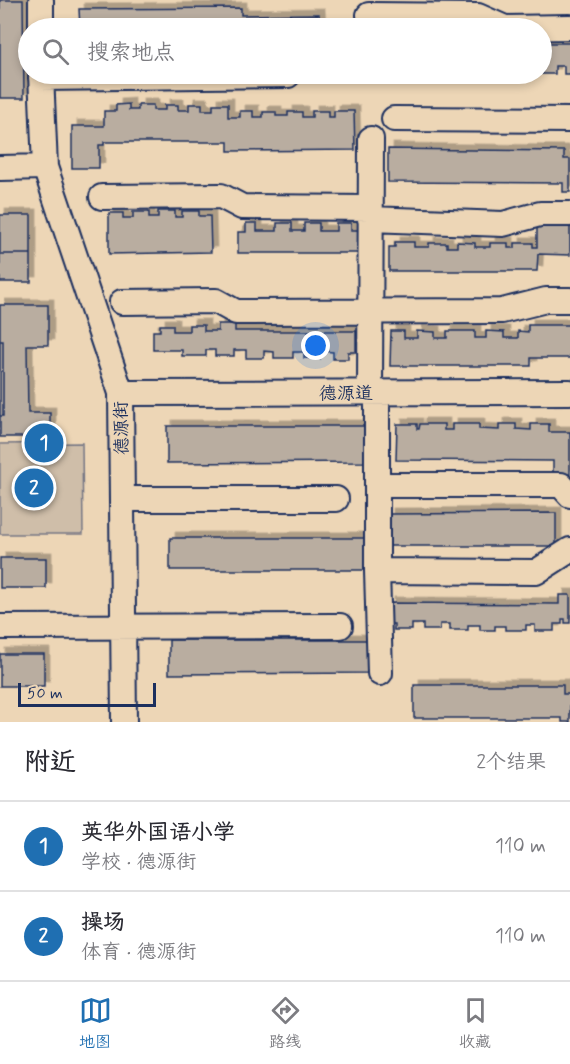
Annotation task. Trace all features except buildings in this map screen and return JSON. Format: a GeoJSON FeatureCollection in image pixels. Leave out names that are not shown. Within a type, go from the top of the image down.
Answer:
{"type":"FeatureCollection","features":[{"type":"Feature","properties":{"kind":"street"},"geometry":{"type":"LineString","coordinates":[[41,0],[41,18]]}},
{"type":"Feature","properties":{"kind":"street"},"geometry":{"type":"LineString","coordinates":[[369,15],[478,8],[492,18]]}},
{"type":"Feature","properties":{"kind":"street"},"geometry":{"type":"LineString","coordinates":[[552,27],[570,27]]}},
{"type":"Feature","properties":{"kind":"street","name":"德源街"},"geometry":{"type":"LineString","coordinates":[[41,84],[45,167],[121,393],[124,722]]}},
{"type":"Feature","properties":{"kind":"street"},"geometry":{"type":"LineString","coordinates":[[394,119],[570,120]]}},
{"type":"Feature","properties":{"kind":"street"},"geometry":{"type":"LineString","coordinates":[[371,139],[369,311],[377,485],[380,673]]}},
{"type":"Feature","properties":{"kind":"street"},"geometry":{"type":"LineString","coordinates":[[0,168],[45,167]]}},
{"type":"Feature","properties":{"kind":"street"},"geometry":{"type":"LineString","coordinates":[[102,197],[221,196],[242,207],[503,224],[540,214],[570,214]]}},
{"type":"Feature","properties":{"kind":"street"},"geometry":{"type":"LineString","coordinates":[[122,302],[216,301],[236,312],[502,311],[546,300],[570,300]]}},
{"type":"Feature","properties":{"kind":"street","name":"德源道"},"geometry":{"type":"LineString","coordinates":[[121,393],[570,392]]}},
{"type":"Feature","properties":{"kind":"street"},"geometry":{"type":"LineString","coordinates":[[377,485],[561,485],[570,495]]}},
{"type":"Feature","properties":{"kind":"street"},"geometry":{"type":"LineString","coordinates":[[122,499],[336,500]]}},
{"type":"Feature","properties":{"kind":"street"},"geometry":{"type":"LineString","coordinates":[[377,571],[536,572],[570,550]]}},
{"type":"Feature","properties":{"kind":"street"},"geometry":{"type":"LineString","coordinates":[[0,627],[340,626]]}},
{"type":"Feature","properties":{"kind":"shaded area"},"geometry":{"type":"Polygon","coordinates":[[[82,443],[83,534],[0,534],[0,444],[82,443]]]}},
{"type":"Feature","properties":{"kind":"place","name":"英华外国语小学"},"geometry":{"type":"Point","coordinates":[44,443]}},
{"type":"Feature","properties":{"kind":"place","name":"操场"},"geometry":{"type":"Point","coordinates":[34,488]}}]}
